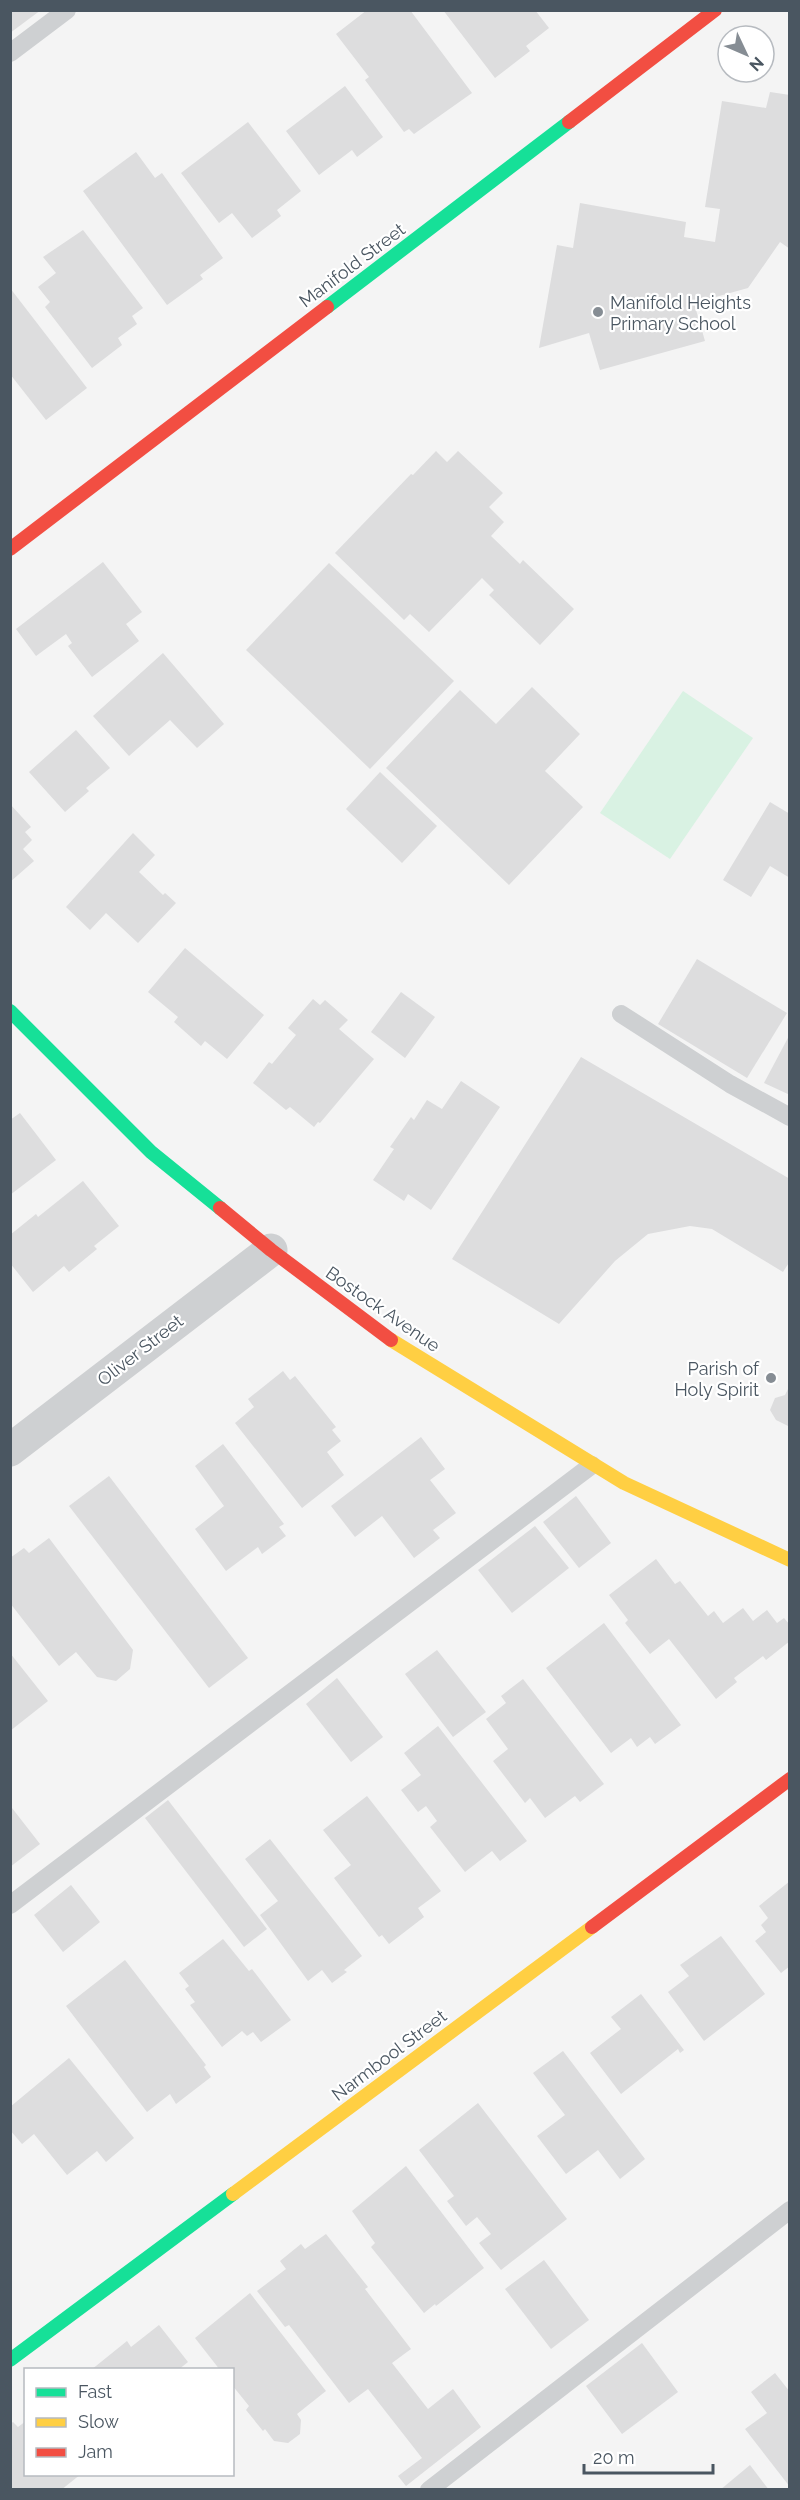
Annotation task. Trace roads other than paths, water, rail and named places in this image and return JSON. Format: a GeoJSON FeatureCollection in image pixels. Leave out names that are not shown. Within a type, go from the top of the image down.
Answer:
{"type":"FeatureCollection","features":[{"type":"Feature","properties":{"kind":"street","name":"Manifold Street"},"geometry":{"type":"LineString","coordinates":[[10,549],[715,10]]}},
{"type":"Feature","properties":{"kind":"street","name":"Bostock Avenue"},"geometry":{"type":"LineString","coordinates":[[10,1011],[151,1152],[271,1250],[392,1341],[624,1483],[789,1560]]}},
{"type":"Feature","properties":{"kind":"street","name":"Oliver Street"},"geometry":{"type":"LineString","coordinates":[[10,1450],[271,1250]]}},
{"type":"Feature","properties":{"kind":"street","name":"Narmbool Street"},"geometry":{"type":"LineString","coordinates":[[10,2360],[789,1779]]}},
{"type":"Feature","properties":{"kind":"lane"},"geometry":{"type":"LineString","coordinates":[[10,53],[67,10]]}},
{"type":"Feature","properties":{"kind":"lane"},"geometry":{"type":"LineString","coordinates":[[621,1014],[730,1084],[789,1117]]}},
{"type":"Feature","properties":{"kind":"lane"},"geometry":{"type":"LineString","coordinates":[[10,1905],[592,1465]]}},
{"type":"Feature","properties":{"kind":"lane"},"geometry":{"type":"LineString","coordinates":[[429,2490],[789,2210]]}},
{"type":"Feature","properties":{"kind":"place","name":"Manifold Heights Primary School"},"geometry":{"type":"Point","coordinates":[598,312]}},
{"type":"Feature","properties":{"kind":"place","name":"Parish of Holy Spirit"},"geometry":{"type":"Point","coordinates":[771,1378]}}]}
